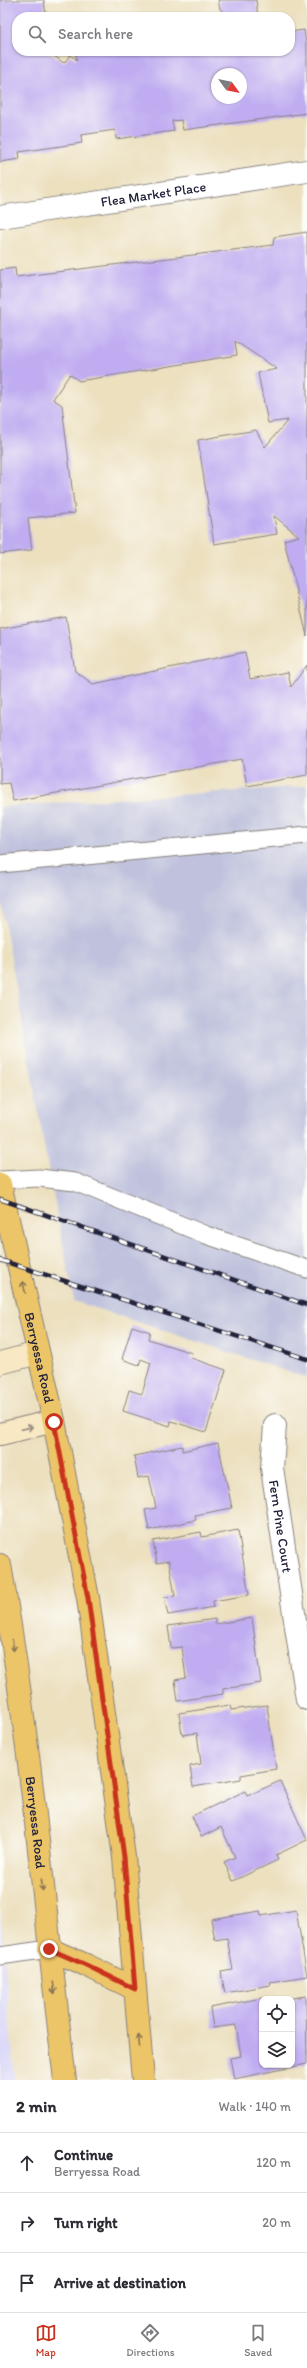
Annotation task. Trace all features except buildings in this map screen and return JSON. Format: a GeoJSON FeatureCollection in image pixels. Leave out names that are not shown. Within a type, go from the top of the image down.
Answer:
{"type":"FeatureCollection","features":[{"type":"Feature","properties":{"kind":"main road","name":"Berryessa Road"},"geometry":{"type":"LineString","coordinates":[[0,1184],[54,1422],[88,1598],[124,1857],[143,2080]]}},
{"type":"Feature","properties":{"kind":"main road","name":"Berryessa Road"},"geometry":{"type":"LineString","coordinates":[[0,1565],[10,1621],[33,1797],[65,2080]]}},
{"type":"Feature","properties":{"kind":"main road"},"geometry":{"type":"LineString","coordinates":[[49,1949],[135,1989]]}},
{"type":"Feature","properties":{"kind":"street","name":"Flea Market Place"},"geometry":{"type":"LineString","coordinates":[[0,217],[307,171]]}},
{"type":"Feature","properties":{"kind":"street"},"geometry":{"type":"LineString","coordinates":[[0,1363],[38,1353]]}},
{"type":"Feature","properties":{"kind":"street"},"geometry":{"type":"LineString","coordinates":[[0,1434],[54,1422]]}},
{"type":"Feature","properties":{"kind":"street","name":"Fern Pine Court"},"geometry":{"type":"LineString","coordinates":[[275,1425],[272,1468],[307,1699]]}},
{"type":"Feature","properties":{"kind":"lane"},"geometry":{"type":"LineString","coordinates":[[0,864],[307,835]]}},
{"type":"Feature","properties":{"kind":"lane"},"geometry":{"type":"LineString","coordinates":[[0,1180],[39,1178],[75,1182],[206,1235],[307,1269]]}},
{"type":"Feature","properties":{"kind":"lane"},"geometry":{"type":"LineString","coordinates":[[0,1956],[49,1949]]}},
{"type":"Feature","properties":{"kind":"shaded area"},"geometry":{"type":"Polygon","coordinates":[[[307,786],[307,1378],[74,1301],[45,1151],[0,896],[0,807],[307,786]]]}},
{"type":"Feature","properties":{"kind":"shaded area"},"geometry":{"type":"Polygon","coordinates":[[[0,1910],[15,2080],[0,2080],[0,1910]]]}},
{"type":"Feature","properties":{"kind":"railway"},"geometry":{"type":"LineString","coordinates":[[0,1199],[307,1305]]}},
{"type":"Feature","properties":{"kind":"railway"},"geometry":{"type":"LineString","coordinates":[[0,1260],[307,1359]]}},
{"type":"Feature","properties":{"kind":"route"},"geometry":{"type":"LineString","coordinates":[[49,1949],[135,1989],[124,1857],[88,1598],[54,1422]]}}]}
